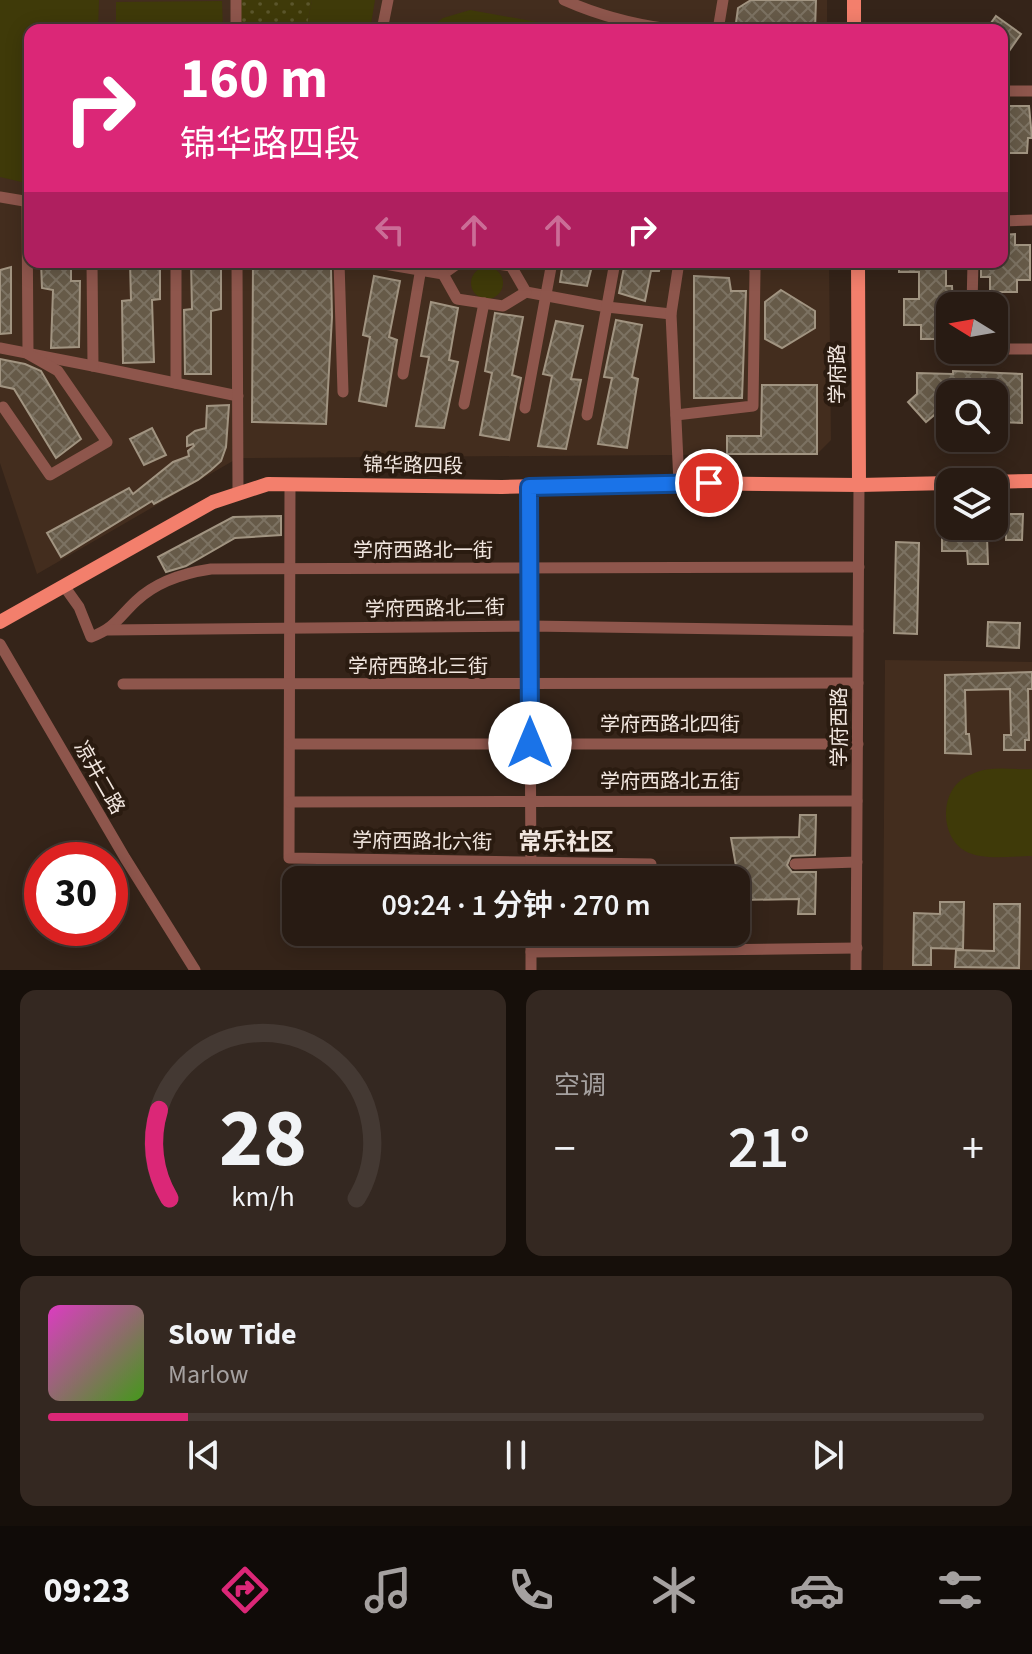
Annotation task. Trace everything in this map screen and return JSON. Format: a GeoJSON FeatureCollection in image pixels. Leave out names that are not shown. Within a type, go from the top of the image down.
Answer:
{"type":"FeatureCollection","features":[{"type":"Feature","properties":{"kind":"main road"},"geometry":{"type":"LineString","coordinates":[[854,0],[854,24]]}},
{"type":"Feature","properties":{"kind":"main road","name":"学府路"},"geometry":{"type":"LineString","coordinates":[[858,268],[859,485]]}},
{"type":"Feature","properties":{"kind":"main road"},"geometry":{"type":"LineString","coordinates":[[1008,482],[1032,481]]}},
{"type":"Feature","properties":{"kind":"main road","name":"锦华路四段"},"geometry":{"type":"LineString","coordinates":[[0,622],[213,502],[268,484],[529,487],[679,483],[936,483]]}},
{"type":"Feature","properties":{"kind":"street"},"geometry":{"type":"LineString","coordinates":[[236,0],[236,24]]}},
{"type":"Feature","properties":{"kind":"street"},"geometry":{"type":"LineString","coordinates":[[383,24],[388,0]]}},
{"type":"Feature","properties":{"kind":"street"},"geometry":{"type":"LineString","coordinates":[[564,0],[583,9],[637,24]]}},
{"type":"Feature","properties":{"kind":"street"},"geometry":{"type":"LineString","coordinates":[[719,24],[723,0]]}},
{"type":"Feature","properties":{"kind":"street"},"geometry":{"type":"LineString","coordinates":[[1008,91],[1032,91]]}},
{"type":"Feature","properties":{"kind":"street"},"geometry":{"type":"LineString","coordinates":[[0,197],[24,201]]}},
{"type":"Feature","properties":{"kind":"street"},"geometry":{"type":"LineString","coordinates":[[1008,221],[1032,220]]}},
{"type":"Feature","properties":{"kind":"street"},"geometry":{"type":"LineString","coordinates":[[28,268],[28,354]]}},
{"type":"Feature","properties":{"kind":"street"},"geometry":{"type":"LineString","coordinates":[[92,268],[93,366]]}},
{"type":"Feature","properties":{"kind":"street"},"geometry":{"type":"LineString","coordinates":[[176,268],[176,383]]}},
{"type":"Feature","properties":{"kind":"street"},"geometry":{"type":"LineString","coordinates":[[237,268],[238,494]]}},
{"type":"Feature","properties":{"kind":"street"},"geometry":{"type":"LineString","coordinates":[[339,268],[343,392]]}},
{"type":"Feature","properties":{"kind":"street"},"geometry":{"type":"LineString","coordinates":[[403,374],[421,268]]}},
{"type":"Feature","properties":{"kind":"street"},"geometry":{"type":"LineString","coordinates":[[426,268],[443,274],[457,299],[503,306],[526,292],[607,307],[671,314]]}},
{"type":"Feature","properties":{"kind":"street"},"geometry":{"type":"LineString","coordinates":[[443,274],[452,268]]}},
{"type":"Feature","properties":{"kind":"street"},"geometry":{"type":"LineString","coordinates":[[512,268],[526,292]]}},
{"type":"Feature","properties":{"kind":"street"},"geometry":{"type":"LineString","coordinates":[[525,408],[551,268]]}},
{"type":"Feature","properties":{"kind":"street"},"geometry":{"type":"LineString","coordinates":[[587,415],[614,268]]}},
{"type":"Feature","properties":{"kind":"street"},"geometry":{"type":"LineString","coordinates":[[678,268],[671,314],[679,483]]}},
{"type":"Feature","properties":{"kind":"street"},"geometry":{"type":"LineString","coordinates":[[676,415],[753,406],[754,268]]}},
{"type":"Feature","properties":{"kind":"street"},"geometry":{"type":"LineString","coordinates":[[972,292],[973,268]]}},
{"type":"Feature","properties":{"kind":"street"},"geometry":{"type":"LineString","coordinates":[[464,404],[484,303]]}},
{"type":"Feature","properties":{"kind":"street"},"geometry":{"type":"LineString","coordinates":[[0,348],[238,396]]}},
{"type":"Feature","properties":{"kind":"street"},"geometry":{"type":"LineString","coordinates":[[1008,349],[1032,349]]}},
{"type":"Feature","properties":{"kind":"street"},"geometry":{"type":"LineString","coordinates":[[3,407],[50,475],[107,442],[58,371],[28,354]]}},
{"type":"Feature","properties":{"kind":"street"},"geometry":{"type":"LineString","coordinates":[[290,485],[290,802]]}},
{"type":"Feature","properties":{"kind":"street","name":"学府西路"},"geometry":{"type":"LineString","coordinates":[[856,970],[859,485]]}},
{"type":"Feature","properties":{"kind":"street"},"geometry":{"type":"LineString","coordinates":[[529,487],[531,866]]}},
{"type":"Feature","properties":{"kind":"street","name":"学府西路北一街"},"geometry":{"type":"LineString","coordinates":[[108,630],[138,599],[183,573],[211,569],[859,567]]}},
{"type":"Feature","properties":{"kind":"street"},"geometry":{"type":"LineString","coordinates":[[64,586],[79,607],[91,637],[108,630]]}},
{"type":"Feature","properties":{"kind":"street","name":"学府西路北二街"},"geometry":{"type":"LineString","coordinates":[[108,630],[530,626],[858,631]]}},
{"type":"Feature","properties":{"kind":"street","name":"凉井二路"},"geometry":{"type":"LineString","coordinates":[[0,644],[125,858],[195,970]]}},
{"type":"Feature","properties":{"kind":"street","name":"学府西路北三街"},"geometry":{"type":"LineString","coordinates":[[123,684],[530,686],[858,683]]}},
{"type":"Feature","properties":{"kind":"street","name":"学府西路北四街"},"geometry":{"type":"LineString","coordinates":[[290,744],[858,744]]}},
{"type":"Feature","properties":{"kind":"street","name":"学府西路北五街"},"geometry":{"type":"LineString","coordinates":[[290,802],[530,799],[857,801]]}},
{"type":"Feature","properties":{"kind":"street","name":"学府西路北六街"},"geometry":{"type":"LineString","coordinates":[[290,802],[289,858],[651,864]]}},
{"type":"Feature","properties":{"kind":"street"},"geometry":{"type":"LineString","coordinates":[[795,864],[857,862]]}},
{"type":"Feature","properties":{"kind":"street"},"geometry":{"type":"LineString","coordinates":[[531,946],[531,970]]}},
{"type":"Feature","properties":{"kind":"street"},"geometry":{"type":"LineString","coordinates":[[531,952],[857,948]]}},
{"type":"Feature","properties":{"kind":"shaded area"},"geometry":{"type":"Polygon","coordinates":[[[0,0],[827,0],[827,24],[24,24],[24,268],[829,268],[831,440],[817,454],[238,458],[37,574],[0,463],[0,0]]]}},
{"type":"Feature","properties":{"kind":"shaded area"},"geometry":{"type":"Polygon","coordinates":[[[0,0],[99,0],[98,24],[24,24],[24,183],[0,177],[0,0]]]}},
{"type":"Feature","properties":{"kind":"shaded area"},"geometry":{"type":"Polygon","coordinates":[[[236,0],[312,0],[307,24],[236,24],[236,0]]]}},
{"type":"Feature","properties":{"kind":"shaded area"},"geometry":{"type":"Polygon","coordinates":[[[312,0],[375,0],[371,24],[307,24],[312,0]]]}},
{"type":"Feature","properties":{"kind":"shaded area"},"geometry":{"type":"Polygon","coordinates":[[[222,1],[223,24],[116,24],[116,2],[222,1]]]}},
{"type":"Feature","properties":{"kind":"shaded area"},"geometry":{"type":"Polygon","coordinates":[[[470,10],[548,24],[434,24],[443,18],[470,10]]]}},
{"type":"Feature","properties":{"kind":"shaded area"},"geometry":{"type":"Polygon","coordinates":[[[493,268],[502,277],[499,295],[487,299],[475,295],[471,283],[475,271],[493,268]]]}},
{"type":"Feature","properties":{"kind":"shaded area"},"geometry":{"type":"Polygon","coordinates":[[[885,660],[1032,662],[1032,970],[883,970],[885,660]]]}},
{"type":"Feature","properties":{"kind":"shaded area"},"geometry":{"type":"Polygon","coordinates":[[[1032,769],[1032,856],[980,856],[957,845],[946,817],[946,806],[953,788],[968,776],[983,770],[1032,769]]]}},
{"type":"Feature","properties":{"kind":"building"},"geometry":{"type":"Polygon","coordinates":[[[751,0],[816,0],[815,24],[736,24],[738,8],[751,0]]]}},
{"type":"Feature","properties":{"kind":"building"},"geometry":{"type":"Polygon","coordinates":[[[996,16],[1007,24],[990,24],[996,16]]]}},
{"type":"Feature","properties":{"kind":"building"},"geometry":{"type":"Polygon","coordinates":[[[1008,25],[1021,34],[1008,52],[1008,25]]]}},
{"type":"Feature","properties":{"kind":"building"},"geometry":{"type":"Polygon","coordinates":[[[1008,106],[1029,106],[1032,138],[1028,138],[1027,153],[1008,153],[1008,106]]]}},
{"type":"Feature","properties":{"kind":"building"},"geometry":{"type":"Polygon","coordinates":[[[1015,234],[1015,245],[1030,245],[1030,280],[1017,280],[1017,292],[990,292],[990,277],[981,277],[981,268],[1008,268],[1008,235],[1015,234]]]}},
{"type":"Feature","properties":{"kind":"building"},"geometry":{"type":"Polygon","coordinates":[[[11,267],[11,333],[0,334],[0,270],[11,267]]]}},
{"type":"Feature","properties":{"kind":"building"},"geometry":{"type":"Polygon","coordinates":[[[41,268],[71,268],[71,281],[80,281],[79,347],[51,348],[53,290],[42,288],[41,268]]]}},
{"type":"Feature","properties":{"kind":"building"},"geometry":{"type":"Polygon","coordinates":[[[130,268],[160,268],[160,299],[152,300],[154,362],[123,363],[122,301],[131,300],[130,268]]]}},
{"type":"Feature","properties":{"kind":"building"},"geometry":{"type":"Polygon","coordinates":[[[191,268],[221,268],[221,309],[211,311],[211,374],[185,374],[184,310],[192,309],[191,268]]]}},
{"type":"Feature","properties":{"kind":"building"},"geometry":{"type":"Polygon","coordinates":[[[253,268],[331,269],[332,317],[326,424],[252,422],[253,268]]]}},
{"type":"Feature","properties":{"kind":"building"},"geometry":{"type":"Polygon","coordinates":[[[562,268],[592,268],[587,286],[560,282],[562,268]]]}},
{"type":"Feature","properties":{"kind":"building"},"geometry":{"type":"Polygon","coordinates":[[[624,268],[660,268],[659,271],[651,271],[645,301],[619,293],[624,268]]]}},
{"type":"Feature","properties":{"kind":"building"},"geometry":{"type":"Polygon","coordinates":[[[899,268],[946,268],[946,286],[952,286],[952,292],[936,292],[936,339],[921,339],[921,325],[904,325],[904,299],[919,299],[919,272],[899,272],[899,268]]]}},
{"type":"Feature","properties":{"kind":"building"},"geometry":{"type":"Polygon","coordinates":[[[374,276],[400,281],[389,337],[397,340],[386,406],[359,401],[370,337],[363,335],[374,276]]]}},
{"type":"Feature","properties":{"kind":"building"},"geometry":{"type":"Polygon","coordinates":[[[694,276],[729,278],[731,291],[746,291],[742,398],[694,398],[694,276]]]}},
{"type":"Feature","properties":{"kind":"building"},"geometry":{"type":"Polygon","coordinates":[[[781,290],[815,311],[815,328],[782,348],[765,339],[765,302],[781,290]]]}},
{"type":"Feature","properties":{"kind":"building"},"geometry":{"type":"Polygon","coordinates":[[[431,302],[458,308],[449,360],[458,362],[444,428],[416,426],[429,357],[421,356],[431,302]]]}},
{"type":"Feature","properties":{"kind":"building"},"geometry":{"type":"Polygon","coordinates":[[[495,313],[523,317],[512,375],[521,378],[509,440],[480,435],[492,373],[485,371],[495,313]]]}},
{"type":"Feature","properties":{"kind":"building"},"geometry":{"type":"Polygon","coordinates":[[[616,320],[642,325],[632,377],[638,379],[627,448],[598,444],[612,378],[604,377],[616,320]]]}},
{"type":"Feature","properties":{"kind":"building"},"geometry":{"type":"Polygon","coordinates":[[[556,321],[583,326],[571,379],[581,380],[566,449],[538,446],[552,376],[543,374],[556,321]]]}},
{"type":"Feature","properties":{"kind":"building"},"geometry":{"type":"Polygon","coordinates":[[[0,359],[41,371],[81,439],[56,458],[14,389],[0,386],[0,359]]]}},
{"type":"Feature","properties":{"kind":"building"},"geometry":{"type":"Polygon","coordinates":[[[953,371],[1022,374],[1022,423],[1008,422],[1008,380],[936,380],[936,414],[926,422],[908,402],[917,394],[917,373],[953,374],[953,371]]]}},
{"type":"Feature","properties":{"kind":"building"},"geometry":{"type":"Polygon","coordinates":[[[762,385],[817,385],[817,454],[727,454],[727,436],[761,436],[762,385]]]}},
{"type":"Feature","properties":{"kind":"building"},"geometry":{"type":"Polygon","coordinates":[[[229,405],[226,447],[221,461],[198,480],[154,504],[152,501],[61,557],[47,533],[129,488],[133,494],[173,462],[189,456],[188,451],[194,446],[187,446],[187,437],[206,428],[207,406],[229,405]]]}},
{"type":"Feature","properties":{"kind":"building"},"geometry":{"type":"Polygon","coordinates":[[[152,428],[166,455],[144,465],[130,439],[152,428]]]}},
{"type":"Feature","properties":{"kind":"building"},"geometry":{"type":"Polygon","coordinates":[[[1008,514],[1023,514],[1022,540],[1008,540],[1008,514]]]}},
{"type":"Feature","properties":{"kind":"building"},"geometry":{"type":"Polygon","coordinates":[[[281,516],[281,535],[235,538],[186,566],[166,572],[158,557],[233,517],[281,516]]]}},
{"type":"Feature","properties":{"kind":"building"},"geometry":{"type":"Polygon","coordinates":[[[942,540],[987,540],[988,564],[968,564],[967,551],[942,551],[942,540]]]}},
{"type":"Feature","properties":{"kind":"building"},"geometry":{"type":"Polygon","coordinates":[[[896,542],[919,543],[917,634],[894,633],[896,542]]]}},
{"type":"Feature","properties":{"kind":"building"},"geometry":{"type":"Polygon","coordinates":[[[988,622],[1020,623],[1019,648],[987,646],[988,622]]]}},
{"type":"Feature","properties":{"kind":"building"},"geometry":{"type":"Polygon","coordinates":[[[1032,672],[1032,689],[1028,689],[1029,740],[1025,740],[1025,750],[1004,750],[1004,735],[1011,735],[1010,689],[965,690],[966,734],[969,734],[971,754],[945,753],[945,675],[1032,672]]]}},
{"type":"Feature","properties":{"kind":"building"},"geometry":{"type":"Polygon","coordinates":[[[800,815],[816,815],[815,855],[791,856],[787,865],[792,872],[816,872],[815,914],[798,914],[799,899],[750,900],[750,866],[736,866],[731,838],[799,837],[800,815]]]}},
{"type":"Feature","properties":{"kind":"building"},"geometry":{"type":"Polygon","coordinates":[[[940,902],[964,902],[963,949],[931,948],[931,965],[913,965],[914,913],[940,914],[940,902]]]}},
{"type":"Feature","properties":{"kind":"building"},"geometry":{"type":"Polygon","coordinates":[[[994,904],[1020,904],[1019,968],[955,967],[956,950],[994,951],[994,904]]]}},
{"type":"Feature","properties":{"kind":"district","name":"常乐社区"},"geometry":{"type":"Point","coordinates":[566,842]}},
{"type":"Feature","properties":{"kind":"route"},"geometry":{"type":"LineString","coordinates":[[530,743],[529,487],[709,483]]}}]}
